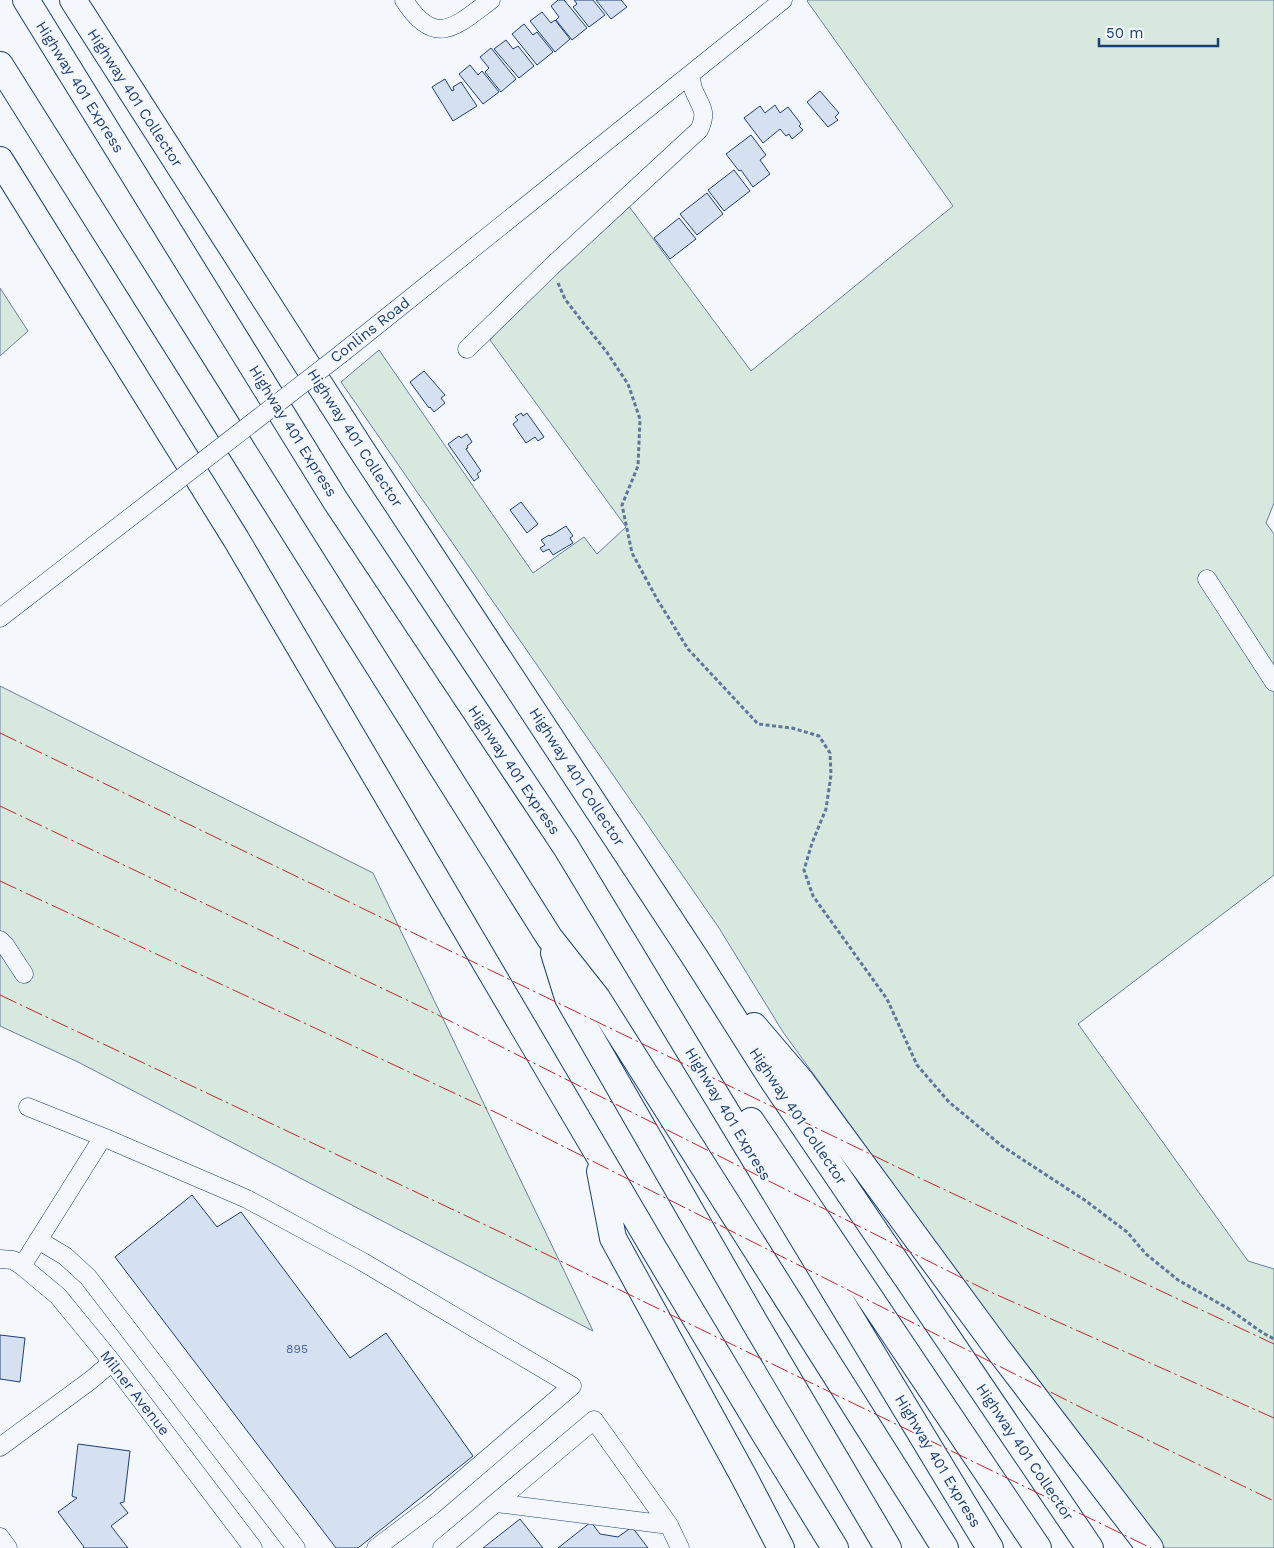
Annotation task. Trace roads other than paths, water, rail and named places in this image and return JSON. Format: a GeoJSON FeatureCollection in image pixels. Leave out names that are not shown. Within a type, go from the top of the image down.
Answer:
{"type":"FeatureCollection","features":[{"type":"Feature","properties":{"kind":"highway","name":"Highway 401 Express"},"geometry":{"type":"LineString","coordinates":[[26,0],[335,500],[566,847],[990,1548]]}},
{"type":"Feature","properties":{"kind":"highway","name":"Highway 401 Collector"},"geometry":{"type":"LineString","coordinates":[[73,0],[361,449],[696,958],[772,1079],[1090,1548]]}},
{"type":"Feature","properties":{"kind":"highway"},"geometry":{"type":"LineString","coordinates":[[0,65],[549,938],[597,998],[945,1548]]}},
{"type":"Feature","properties":{"kind":"highway"},"geometry":{"type":"LineString","coordinates":[[0,160],[236,539],[597,1153],[835,1548]]}},
{"type":"Feature","properties":{"kind":"highway"},"geometry":{"type":"LineString","coordinates":[[566,847],[1038,1548]]}},
{"type":"Feature","properties":{"kind":"highway"},"geometry":{"type":"LineString","coordinates":[[549,938],[568,998],[760,1331],[888,1548]]}},
{"type":"Feature","properties":{"kind":"highway"},"geometry":{"type":"LineString","coordinates":[[696,958],[801,1081],[998,1349],[1150,1548]]}},
{"type":"Feature","properties":{"kind":"highway"},"geometry":{"type":"LineString","coordinates":[[597,1153],[613,1238],[781,1548]]}},
{"type":"Feature","properties":{"kind":"street"},"geometry":{"type":"LineString","coordinates":[[404,0],[424,23],[434,29],[443,30],[453,28],[492,0]]}},
{"type":"Feature","properties":{"kind":"street","name":"Conlins Road"},"geometry":{"type":"LineString","coordinates":[[0,618],[340,354],[784,0]]}},
{"type":"Feature","properties":{"kind":"street"},"geometry":{"type":"LineString","coordinates":[[467,349],[552,266],[698,130],[704,113],[693,88],[690,75]]}},
{"type":"Feature","properties":{"kind":"street"},"geometry":{"type":"LineString","coordinates":[[1207,579],[1274,682]]}},
{"type":"Feature","properties":{"kind":"street"},"geometry":{"type":"LineString","coordinates":[[0,940],[24,974]]}},
{"type":"Feature","properties":{"kind":"street"},"geometry":{"type":"LineString","coordinates":[[28,1107],[247,1199],[364,1262],[572,1386],[433,1505],[376,1548]]}},
{"type":"Feature","properties":{"kind":"street"},"geometry":{"type":"LineString","coordinates":[[22,1266],[103,1137]]}},
{"type":"Feature","properties":{"kind":"street"},"geometry":{"type":"LineString","coordinates":[[38,1240],[65,1256],[88,1277],[296,1548]]}},
{"type":"Feature","properties":{"kind":"street","name":"Milner Avenue"},"geometry":{"type":"LineString","coordinates":[[0,1258],[13,1260],[58,1296],[112,1362],[253,1548]]}},
{"type":"Feature","properties":{"kind":"street"},"geometry":{"type":"LineString","coordinates":[[0,1447],[91,1380],[112,1362]]}},
{"type":"Feature","properties":{"kind":"street"},"geometry":{"type":"LineString","coordinates":[[442,1548],[594,1420],[669,1524],[680,1548]]}},
{"type":"Feature","properties":{"kind":"street"},"geometry":{"type":"LineString","coordinates":[[496,1503],[669,1524]]}},
{"type":"Feature","properties":{"kind":"street"},"geometry":{"type":"LineString","coordinates":[[0,1537],[8,1548]]}}]}
